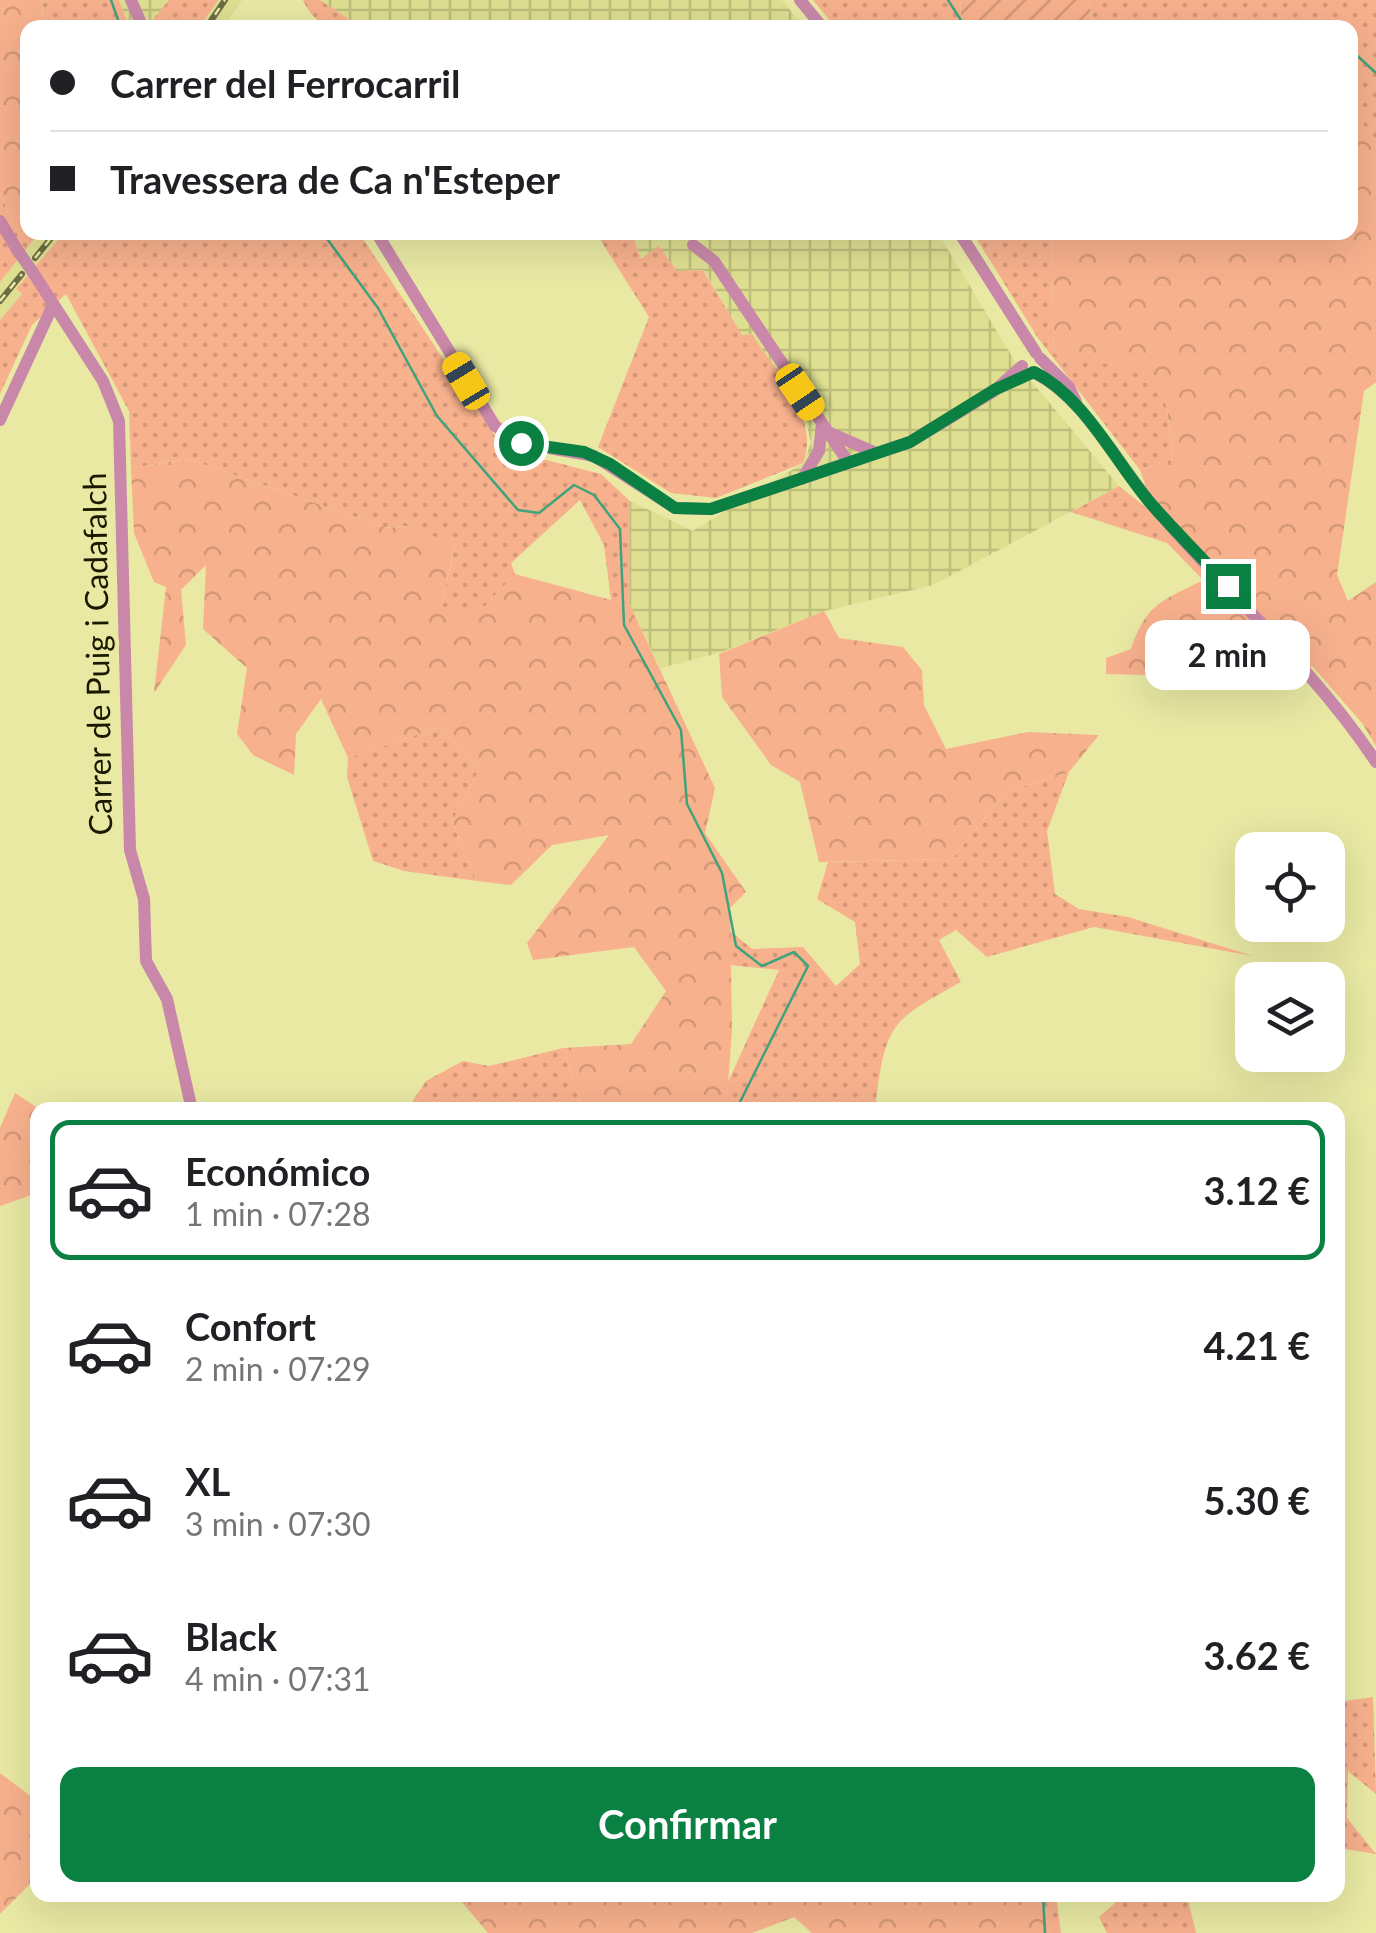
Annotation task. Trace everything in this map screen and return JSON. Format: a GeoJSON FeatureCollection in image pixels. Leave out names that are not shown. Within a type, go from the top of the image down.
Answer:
{"type":"FeatureCollection","features":[{"type":"Feature","properties":{"kind":"street"},"geometry":{"type":"LineString","coordinates":[[800,0],[816,20]]}},
{"type":"Feature","properties":{"kind":"street","name":"Carrer de Puig i Cadafalch"},"geometry":{"type":"LineString","coordinates":[[0,221],[104,381],[119,422],[130,850],[144,899],[146,961],[168,999],[190,1102]]}},
{"type":"Feature","properties":{"kind":"street"},"geometry":{"type":"LineString","coordinates":[[381,240],[484,412],[505,434],[521,443],[594,456],[675,508],[732,504],[876,453],[939,427],[1031,363]]}},
{"type":"Feature","properties":{"kind":"street"},"geometry":{"type":"LineString","coordinates":[[964,240],[1022,338],[1031,363],[1069,387],[1080,413],[1152,505],[1332,698],[1376,762]]}},
{"type":"Feature","properties":{"kind":"street"},"geometry":{"type":"LineString","coordinates":[[693,245],[714,261],[844,464]]}},
{"type":"Feature","properties":{"kind":"street"},"geometry":{"type":"LineString","coordinates":[[0,420],[53,305]]}},
{"type":"Feature","properties":{"kind":"street"},"geometry":{"type":"LineString","coordinates":[[802,478],[819,450],[823,430]]}},
{"type":"Feature","properties":{"kind":"street"},"geometry":{"type":"LineString","coordinates":[[823,430],[876,453]]}},
{"type":"Feature","properties":{"kind":"shaded area"},"geometry":{"type":"Polygon","coordinates":[[[119,0],[169,0],[153,20],[126,20],[119,0]]]}},
{"type":"Feature","properties":{"kind":"shaded area"},"geometry":{"type":"Polygon","coordinates":[[[218,0],[242,0],[229,20],[205,20],[218,0]]]}},
{"type":"Feature","properties":{"kind":"shaded area"},"geometry":{"type":"Polygon","coordinates":[[[320,0],[782,0],[798,20],[350,20],[320,0]]]}},
{"type":"Feature","properties":{"kind":"shaded area"},"geometry":{"type":"Polygon","coordinates":[[[34,240],[58,240],[17,290],[22,294],[0,320],[0,282],[34,240]]]}},
{"type":"Feature","properties":{"kind":"shaded area"},"geometry":{"type":"Polygon","coordinates":[[[634,240],[942,240],[1016,363],[1119,486],[933,585],[824,611],[719,653],[660,668],[630,605],[630,501],[693,531],[803,463],[811,443],[805,418],[752,334],[742,336],[704,270],[677,271],[641,259],[634,240]]]}},
{"type":"Feature","properties":{"kind":"green space"},"geometry":{"type":"Polygon","coordinates":[[[0,0],[42,0],[43,20],[20,20],[20,234],[0,193],[0,0]]]}},
{"type":"Feature","properties":{"kind":"green space"},"geometry":{"type":"Polygon","coordinates":[[[42,0],[119,0],[126,20],[43,20],[42,0]]]}},
{"type":"Feature","properties":{"kind":"green space"},"geometry":{"type":"Polygon","coordinates":[[[169,0],[218,0],[205,20],[153,20],[169,0]]]}},
{"type":"Feature","properties":{"kind":"green space"},"geometry":{"type":"Polygon","coordinates":[[[303,0],[320,0],[350,20],[318,20],[303,0]]]}},
{"type":"Feature","properties":{"kind":"green space"},"geometry":{"type":"Polygon","coordinates":[[[813,0],[960,0],[961,20],[829,20],[813,0]]]}},
{"type":"Feature","properties":{"kind":"green space"},"geometry":{"type":"Polygon","coordinates":[[[960,0],[1089,0],[1091,20],[961,20],[960,0]]]}},
{"type":"Feature","properties":{"kind":"green space"},"geometry":{"type":"Polygon","coordinates":[[[1089,0],[1376,0],[1376,140],[1358,122],[1358,20],[1091,20],[1089,0]]]}},
{"type":"Feature","properties":{"kind":"green space"},"geometry":{"type":"Polygon","coordinates":[[[1358,122],[1376,140],[1376,382],[1364,391],[1337,575],[1348,601],[1376,582],[1376,746],[1362,723],[1312,666],[1301,679],[1106,674],[1106,658],[1131,649],[1150,612],[1203,580],[1167,543],[1140,470],[1173,459],[1167,407],[1149,372],[1054,354],[1051,240],[1358,240],[1358,122]]]}},
{"type":"Feature","properties":{"kind":"green space"},"geometry":{"type":"Polygon","coordinates":[[[0,193],[20,240],[29,246],[0,282],[0,193]]]}},
{"type":"Feature","properties":{"kind":"green space"},"geometry":{"type":"Polygon","coordinates":[[[58,240],[364,240],[499,442],[523,454],[601,474],[630,501],[630,605],[611,600],[604,545],[580,500],[511,563],[515,574],[483,608],[441,608],[455,545],[407,526],[386,528],[189,459],[131,468],[129,411],[66,294],[32,325],[0,394],[0,320],[22,294],[16,289],[58,240]]]}},
{"type":"Feature","properties":{"kind":"green space"},"geometry":{"type":"Polygon","coordinates":[[[600,240],[634,240],[641,259],[659,246],[677,271],[703,270],[742,335],[752,334],[793,396],[806,429],[803,463],[716,498],[671,493],[598,447],[649,317],[600,240]]]}},
{"type":"Feature","properties":{"kind":"green space"},"geometry":{"type":"Polygon","coordinates":[[[977,240],[1051,240],[1054,353],[1149,371],[1167,407],[1173,459],[1140,470],[1038,338],[977,240]]]}},
{"type":"Feature","properties":{"kind":"green space"},"geometry":{"type":"Polygon","coordinates":[[[189,459],[386,528],[407,526],[455,544],[441,608],[483,608],[515,574],[630,605],[715,788],[705,833],[746,892],[730,908],[732,1031],[727,1102],[580,1102],[563,1048],[631,1044],[666,991],[634,947],[533,960],[527,943],[609,835],[552,845],[511,885],[477,881],[452,822],[479,770],[440,727],[348,758],[321,699],[296,734],[294,775],[253,755],[237,734],[247,668],[203,629],[206,565],[181,590],[186,645],[154,693],[166,587],[154,582],[134,533],[131,468],[189,459]]]}},
{"type":"Feature","properties":{"kind":"green space"},"geometry":{"type":"Polygon","coordinates":[[[1119,486],[1157,516],[1167,543],[1071,512],[1119,486]]]}},
{"type":"Feature","properties":{"kind":"green space"},"geometry":{"type":"Polygon","coordinates":[[[824,611],[839,638],[903,647],[922,670],[924,705],[946,749],[1028,732],[1099,735],[1069,772],[1006,792],[952,859],[819,862],[800,782],[771,765],[722,697],[719,654],[824,611]]]}},
{"type":"Feature","properties":{"kind":"green space"},"geometry":{"type":"Polygon","coordinates":[[[440,727],[479,770],[452,822],[477,881],[404,871],[373,861],[347,777],[348,758],[440,727]]]}},
{"type":"Feature","properties":{"kind":"green space"},"geometry":{"type":"Polygon","coordinates":[[[1069,772],[1047,831],[1055,894],[1079,909],[1128,917],[1253,956],[1094,927],[987,957],[956,930],[939,940],[961,982],[920,1005],[897,1026],[884,1054],[878,1102],[727,1102],[728,1082],[779,970],[729,965],[729,930],[752,949],[803,947],[836,986],[860,964],[855,922],[817,899],[828,862],[952,859],[1006,792],[1069,772]]]}},
{"type":"Feature","properties":{"kind":"green space"},"geometry":{"type":"Polygon","coordinates":[[[563,1048],[580,1102],[412,1102],[426,1081],[463,1061],[489,1066],[563,1048]]]}},
{"type":"Feature","properties":{"kind":"green space"},"geometry":{"type":"Polygon","coordinates":[[[15,1093],[30,1103],[30,1195],[0,1206],[0,1128],[15,1093]]]}},
{"type":"Feature","properties":{"kind":"green space"},"geometry":{"type":"Polygon","coordinates":[[[1373,1697],[1376,1794],[1348,1771],[1347,1818],[1376,1854],[1345,1849],[1345,1701],[1373,1697]]]}},
{"type":"Feature","properties":{"kind":"green space"},"geometry":{"type":"Polygon","coordinates":[[[0,1773],[30,1796],[30,1884],[0,1914],[0,1773]]]}},
{"type":"Feature","properties":{"kind":"green space"},"geometry":{"type":"Polygon","coordinates":[[[462,1902],[1043,1902],[1050,1933],[812,1933],[794,1917],[752,1933],[488,1933],[462,1902]]]}},
{"type":"Feature","properties":{"kind":"green space"},"geometry":{"type":"Polygon","coordinates":[[[1043,1902],[1057,1902],[1061,1933],[1050,1933],[1043,1902]]]}},
{"type":"Feature","properties":{"kind":"green space"},"geometry":{"type":"Polygon","coordinates":[[[1116,1902],[1188,1902],[1196,1933],[1107,1933],[1099,1917],[1116,1902]]]}},
{"type":"Feature","properties":{"kind":"waterway"},"geometry":{"type":"LineString","coordinates":[[111,0],[118,20]]}},
{"type":"Feature","properties":{"kind":"waterway"},"geometry":{"type":"LineString","coordinates":[[948,0],[961,20]]}},
{"type":"Feature","properties":{"kind":"waterway"},"geometry":{"type":"LineString","coordinates":[[1358,56],[1376,73]]}},
{"type":"Feature","properties":{"kind":"waterway"},"geometry":{"type":"LineString","coordinates":[[328,240],[378,308],[437,416],[518,510],[539,513],[574,485],[594,495],[620,529],[624,625],[681,730],[687,804],[722,873],[736,946],[762,966],[794,952],[808,966],[740,1102]]}},
{"type":"Feature","properties":{"kind":"waterway"},"geometry":{"type":"LineString","coordinates":[[1043,1902],[1045,1933]]}},
{"type":"Feature","properties":{"kind":"railway"},"geometry":{"type":"LineString","coordinates":[[211,20],[225,0]]}},
{"type":"Feature","properties":{"kind":"railway"},"geometry":{"type":"LineString","coordinates":[[35,258],[50,240]]}},
{"type":"Feature","properties":{"kind":"railway"},"geometry":{"type":"LineString","coordinates":[[0,301],[22,274]]}},
{"type":"Feature","properties":{"kind":"route"},"geometry":{"type":"LineString","coordinates":[[521,443],[584,452],[610,464],[658,501],[675,508],[711,509],[910,442],[994,390],[1034,372],[1047,379],[1080,413],[1152,505],[1228,586]]}}]}
